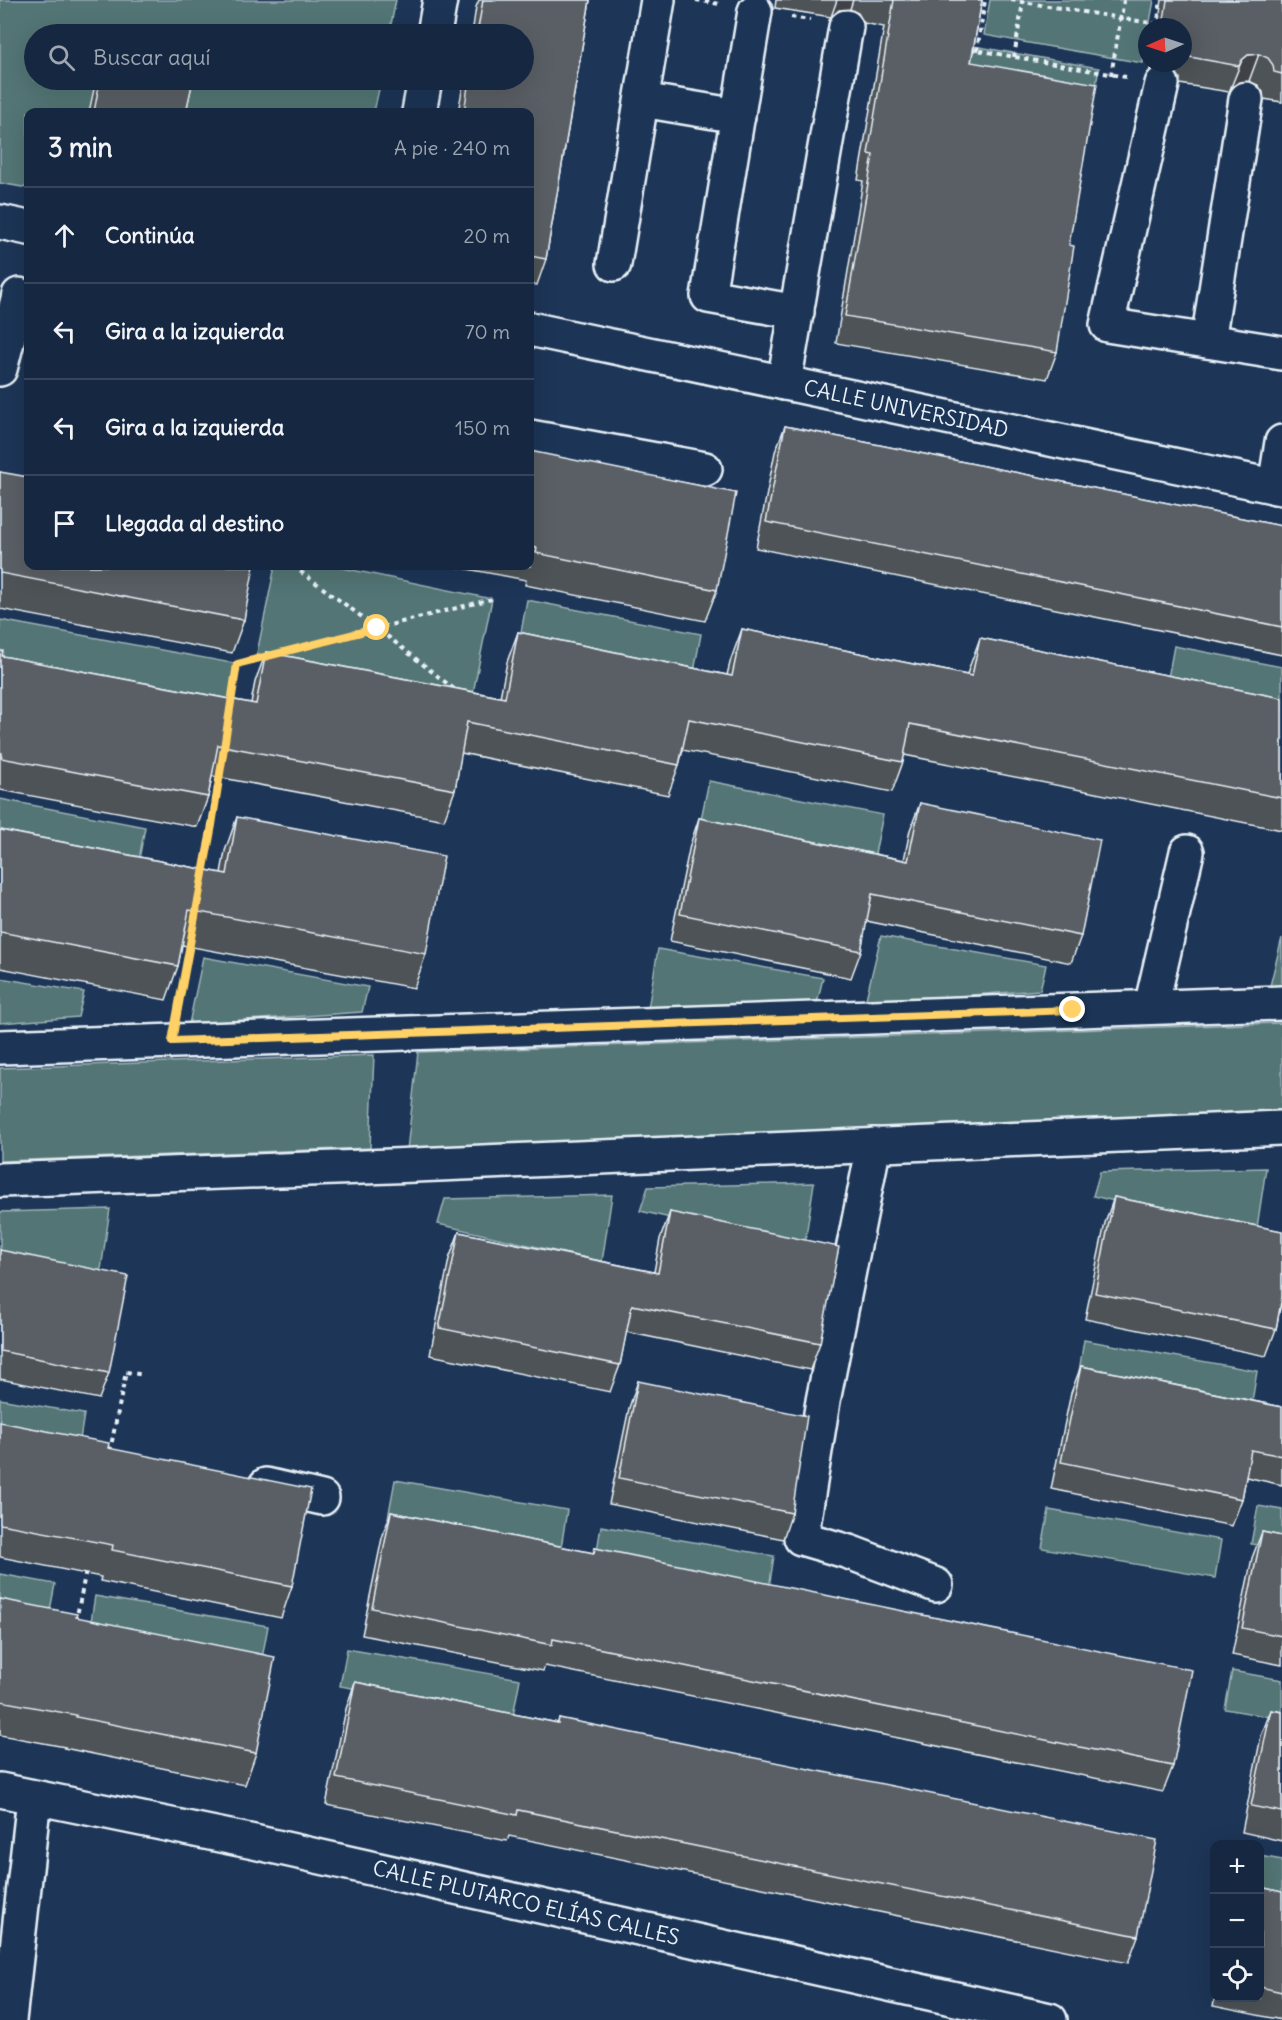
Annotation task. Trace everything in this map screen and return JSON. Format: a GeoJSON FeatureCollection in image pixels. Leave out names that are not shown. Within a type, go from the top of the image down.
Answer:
{"type":"FeatureCollection","features":[{"type":"Feature","properties":{"kind":"street"},"geometry":{"type":"LineString","coordinates":[[436,24],[440,0]]}},
{"type":"Feature","properties":{"kind":"street"},"geometry":{"type":"LineString","coordinates":[[614,264],[658,0]]}},
{"type":"Feature","properties":{"kind":"street"},"geometry":{"type":"LineString","coordinates":[[755,10],[708,296],[797,312]]}},
{"type":"Feature","properties":{"kind":"street"},"geometry":{"type":"LineString","coordinates":[[784,383],[846,27]]}},
{"type":"Feature","properties":{"kind":"street"},"geometry":{"type":"LineString","coordinates":[[1162,84],[1107,325],[1282,353]]}},
{"type":"Feature","properties":{"kind":"street"},"geometry":{"type":"LineString","coordinates":[[420,108],[423,90]]}},
{"type":"Feature","properties":{"kind":"street"},"geometry":{"type":"LineString","coordinates":[[642,99],[738,116]]}},
{"type":"Feature","properties":{"kind":"street"},"geometry":{"type":"LineString","coordinates":[[1208,341],[1246,99]]}},
{"type":"Feature","properties":{"kind":"street"},"geometry":{"type":"LineString","coordinates":[[0,222],[24,227]]}},
{"type":"Feature","properties":{"kind":"street"},"geometry":{"type":"LineString","coordinates":[[0,369],[19,295]]}},
{"type":"Feature","properties":{"kind":"street","name":"CALLE UNIVERSIDAD"},"geometry":{"type":"LineString","coordinates":[[534,330],[1278,488]]}},
{"type":"Feature","properties":{"kind":"street"},"geometry":{"type":"LineString","coordinates":[[534,438],[705,469]]}},
{"type":"Feature","properties":{"kind":"street"},"geometry":{"type":"LineString","coordinates":[[1278,488],[1282,441]]}},
{"type":"Feature","properties":{"kind":"street"},"geometry":{"type":"LineString","coordinates":[[1151,1007],[1187,852]]}},
{"type":"Feature","properties":{"kind":"street"},"geometry":{"type":"LineString","coordinates":[[0,1047],[1282,1003]]}},
{"type":"Feature","properties":{"kind":"street"},"geometry":{"type":"LineString","coordinates":[[0,1180],[402,1166],[1282,1128]]}},
{"type":"Feature","properties":{"kind":"street"},"geometry":{"type":"LineString","coordinates":[[874,1145],[823,1401],[801,1538],[849,1552],[936,1585]]}},
{"type":"Feature","properties":{"kind":"street"},"geometry":{"type":"LineString","coordinates":[[233,1479],[322,1498]]}},
{"type":"Feature","properties":{"kind":"street","name":"CALLE PLUTARCO ELÍAS CALLES"},"geometry":{"type":"LineString","coordinates":[[0,1790],[265,1844],[1002,2015],[1050,2020]]}},
{"type":"Feature","properties":{"kind":"street"},"geometry":{"type":"LineString","coordinates":[[9,2020],[34,1798]]}},
{"type":"Feature","properties":{"kind":"path"},"geometry":{"type":"LineString","coordinates":[[696,0],[846,27]]}},
{"type":"Feature","properties":{"kind":"path"},"geometry":{"type":"LineString","coordinates":[[977,51],[985,0]]}},
{"type":"Feature","properties":{"kind":"path"},"geometry":{"type":"LineString","coordinates":[[1011,0],[1138,21]]}},
{"type":"Feature","properties":{"kind":"path"},"geometry":{"type":"LineString","coordinates":[[1111,75],[1124,0]]}},
{"type":"Feature","properties":{"kind":"path"},"geometry":{"type":"LineString","coordinates":[[1158,18],[1161,0]]}},
{"type":"Feature","properties":{"kind":"path"},"geometry":{"type":"LineString","coordinates":[[1014,57],[1023,1]]}},
{"type":"Feature","properties":{"kind":"path"},"geometry":{"type":"LineString","coordinates":[[966,49],[1162,84]]}},
{"type":"Feature","properties":{"kind":"path"},"geometry":{"type":"LineString","coordinates":[[298,570],[377,628],[462,696]]}},
{"type":"Feature","properties":{"kind":"path"},"geometry":{"type":"LineString","coordinates":[[228,711],[237,664],[492,599]]}},
{"type":"Feature","properties":{"kind":"path"},"geometry":{"type":"LineString","coordinates":[[202,882],[220,768]]}},
{"type":"Feature","properties":{"kind":"path"},"geometry":{"type":"LineString","coordinates":[[172,1041],[191,939]]}},
{"type":"Feature","properties":{"kind":"path"},"geometry":{"type":"LineString","coordinates":[[110,1452],[126,1372],[144,1375]]}},
{"type":"Feature","properties":{"kind":"path"},"geometry":{"type":"LineString","coordinates":[[74,1632],[88,1564]]}},
{"type":"Feature","properties":{"kind":"green space"},"geometry":{"type":"Polygon","coordinates":[[[0,0],[396,0],[391,24],[24,24],[24,90],[379,90],[375,108],[24,108],[24,187],[0,183],[0,0]]]}},
{"type":"Feature","properties":{"kind":"green space"},"geometry":{"type":"Polygon","coordinates":[[[990,0],[1154,0],[1151,18],[1138,18],[1138,62],[984,35],[990,0]]]}},
{"type":"Feature","properties":{"kind":"green space"},"geometry":{"type":"Polygon","coordinates":[[[888,31],[1099,68],[1093,103],[882,67],[888,31]]]}},
{"type":"Feature","properties":{"kind":"green space"},"geometry":{"type":"Polygon","coordinates":[[[274,570],[352,570],[492,599],[471,703],[256,658],[274,570]]]}},
{"type":"Feature","properties":{"kind":"green space"},"geometry":{"type":"Polygon","coordinates":[[[527,600],[701,634],[693,677],[519,643],[527,600]]]}},
{"type":"Feature","properties":{"kind":"green space"},"geometry":{"type":"Polygon","coordinates":[[[0,620],[237,664],[228,711],[0,668],[0,620]]]}},
{"type":"Feature","properties":{"kind":"green space"},"geometry":{"type":"Polygon","coordinates":[[[1174,646],[1282,667],[1282,711],[1166,689],[1174,646]]]}},
{"type":"Feature","properties":{"kind":"green space"},"geometry":{"type":"Polygon","coordinates":[[[709,781],[883,815],[874,858],[700,824],[709,781]]]}},
{"type":"Feature","properties":{"kind":"green space"},"geometry":{"type":"Polygon","coordinates":[[[0,799],[145,827],[137,870],[0,843],[0,799]]]}},
{"type":"Feature","properties":{"kind":"green space"},"geometry":{"type":"Polygon","coordinates":[[[881,936],[1046,965],[1040,990],[865,1003],[881,936]]]}},
{"type":"Feature","properties":{"kind":"green space"},"geometry":{"type":"Polygon","coordinates":[[[1282,938],[1282,989],[1269,990],[1282,938]]]}},
{"type":"Feature","properties":{"kind":"green space"},"geometry":{"type":"Polygon","coordinates":[[[658,949],[823,978],[817,1003],[647,1015],[658,949]]]}},
{"type":"Feature","properties":{"kind":"green space"},"geometry":{"type":"Polygon","coordinates":[[[203,957],[368,987],[362,1012],[189,1024],[203,957]]]}},
{"type":"Feature","properties":{"kind":"green space"},"geometry":{"type":"Polygon","coordinates":[[[0,978],[84,992],[78,1017],[0,1023],[0,978]]]}},
{"type":"Feature","properties":{"kind":"green space"},"geometry":{"type":"Polygon","coordinates":[[[1282,1023],[1282,1111],[407,1150],[418,1052],[1282,1023]]]}},
{"type":"Feature","properties":{"kind":"green space"},"geometry":{"type":"Polygon","coordinates":[[[374,1055],[370,1148],[0,1161],[0,1068],[374,1055]]]}},
{"type":"Feature","properties":{"kind":"green space"},"geometry":{"type":"Polygon","coordinates":[[[1266,1168],[1256,1234],[1093,1196],[1100,1172],[1266,1168]]]}},
{"type":"Feature","properties":{"kind":"green space"},"geometry":{"type":"Polygon","coordinates":[[[814,1183],[804,1249],[640,1211],[648,1187],[814,1183]]]}},
{"type":"Feature","properties":{"kind":"green space"},"geometry":{"type":"Polygon","coordinates":[[[612,1195],[602,1262],[438,1224],[445,1199],[612,1195]]]}},
{"type":"Feature","properties":{"kind":"green space"},"geometry":{"type":"Polygon","coordinates":[[[110,1209],[100,1276],[0,1252],[0,1212],[110,1209]]]}},
{"type":"Feature","properties":{"kind":"green space"},"geometry":{"type":"Polygon","coordinates":[[[1084,1340],[1257,1371],[1251,1408],[1078,1378],[1084,1340]]]}},
{"type":"Feature","properties":{"kind":"green space"},"geometry":{"type":"Polygon","coordinates":[[[0,1399],[84,1414],[78,1452],[0,1438],[0,1399]]]}},
{"type":"Feature","properties":{"kind":"green space"},"geometry":{"type":"Polygon","coordinates":[[[395,1480],[567,1510],[561,1548],[388,1518],[395,1480]]]}},
{"type":"Feature","properties":{"kind":"green space"},"geometry":{"type":"Polygon","coordinates":[[[1258,1506],[1282,1510],[1282,1549],[1251,1544],[1258,1506]]]}},
{"type":"Feature","properties":{"kind":"green space"},"geometry":{"type":"Polygon","coordinates":[[[1049,1510],[1221,1540],[1215,1578],[1042,1548],[1049,1510]]]}},
{"type":"Feature","properties":{"kind":"green space"},"geometry":{"type":"Polygon","coordinates":[[[601,1526],[774,1556],[768,1594],[595,1564],[601,1526]]]}},
{"type":"Feature","properties":{"kind":"green space"},"geometry":{"type":"Polygon","coordinates":[[[0,1574],[55,1584],[48,1621],[0,1613],[0,1574]]]}},
{"type":"Feature","properties":{"kind":"green space"},"geometry":{"type":"Polygon","coordinates":[[[95,1596],[268,1626],[261,1664],[89,1634],[95,1596]]]}},
{"type":"Feature","properties":{"kind":"green space"},"geometry":{"type":"Polygon","coordinates":[[[347,1649],[520,1679],[513,1716],[340,1686],[347,1649]]]}},
{"type":"Feature","properties":{"kind":"green space"},"geometry":{"type":"Polygon","coordinates":[[[1232,1671],[1282,1680],[1282,1719],[1225,1709],[1232,1671]]]}},
{"type":"Feature","properties":{"kind":"green space"},"geometry":{"type":"Polygon","coordinates":[[[1264,1857],[1282,1860],[1282,1899],[1264,1896],[1264,1857]]]}},
{"type":"Feature","properties":{"kind":"building"},"geometry":{"type":"Polygon","coordinates":[[[483,0],[590,0],[546,259],[534,257],[534,108],[465,108],[467,90],[534,90],[534,24],[479,24],[483,0]]]}},
{"type":"Feature","properties":{"kind":"building"},"geometry":{"type":"Polygon","coordinates":[[[894,0],[982,0],[971,62],[1097,84],[1069,245],[1074,246],[1057,352],[845,316],[873,155],[868,154],[894,0]]]}},
{"type":"Feature","properties":{"kind":"building"},"geometry":{"type":"Polygon","coordinates":[[[1167,0],[1282,0],[1282,74],[1274,72],[1273,65],[1268,58],[1259,54],[1248,55],[1239,66],[1192,57],[1192,18],[1164,18],[1167,0]]]}},
{"type":"Feature","properties":{"kind":"building"},"geometry":{"type":"Polygon","coordinates":[[[98,90],[191,90],[187,108],[95,108],[98,90]]]}},
{"type":"Feature","properties":{"kind":"building"},"geometry":{"type":"Polygon","coordinates":[[[785,426],[1282,526],[1282,627],[766,522],[785,426]]]}},
{"type":"Feature","properties":{"kind":"building"},"geometry":{"type":"Polygon","coordinates":[[[534,452],[736,493],[717,590],[536,553],[537,548],[534,548],[534,452]]]}},
{"type":"Feature","properties":{"kind":"building"},"geometry":{"type":"Polygon","coordinates":[[[0,472],[24,476],[24,570],[253,570],[244,620],[0,573],[0,472]]]}},
{"type":"Feature","properties":{"kind":"building"},"geometry":{"type":"Polygon","coordinates":[[[742,629],[972,676],[980,638],[1282,698],[1282,798],[910,724],[903,762],[689,719],[679,765],[467,722],[455,790],[218,745],[208,797],[1,758],[2,753],[0,753],[0,651],[3,651],[2,656],[256,704],[266,652],[505,698],[518,632],[732,676],[742,629]]]}},
{"type":"Feature","properties":{"kind":"building"},"geometry":{"type":"Polygon","coordinates":[[[920,803],[1100,840],[1081,936],[872,894],[861,951],[680,914],[699,818],[908,861],[920,803]]]}},
{"type":"Feature","properties":{"kind":"building"},"geometry":{"type":"Polygon","coordinates":[[[237,817],[444,856],[426,954],[189,910],[178,966],[0,932],[0,830],[227,874],[237,817]]]}},
{"type":"Feature","properties":{"kind":"building"},"geometry":{"type":"Polygon","coordinates":[[[1114,1197],[1282,1231],[1282,1297],[1276,1329],[1095,1293],[1114,1197]]]}},
{"type":"Feature","properties":{"kind":"building"},"geometry":{"type":"Polygon","coordinates":[[[670,1212],[839,1247],[820,1343],[632,1305],[620,1365],[439,1328],[459,1232],[658,1273],[670,1212]]]}},
{"type":"Feature","properties":{"kind":"building"},"geometry":{"type":"Polygon","coordinates":[[[0,1250],[128,1276],[109,1373],[0,1351],[0,1250]]]}},
{"type":"Feature","properties":{"kind":"building"},"geometry":{"type":"Polygon","coordinates":[[[1081,1366],[1282,1407],[1282,1456],[1251,1450],[1242,1499],[1061,1462],[1081,1366]]]}},
{"type":"Feature","properties":{"kind":"building"},"geometry":{"type":"Polygon","coordinates":[[[638,1381],[807,1416],[792,1513],[619,1478],[638,1381]]]}},
{"type":"Feature","properties":{"kind":"building"},"geometry":{"type":"Polygon","coordinates":[[[0,1422],[109,1443],[108,1448],[311,1489],[292,1586],[112,1550],[113,1545],[0,1524],[0,1422]]]}},
{"type":"Feature","properties":{"kind":"building"},"geometry":{"type":"Polygon","coordinates":[[[391,1512],[594,1553],[595,1548],[1192,1670],[1173,1766],[553,1639],[552,1645],[372,1608],[391,1512]]]}},
{"type":"Feature","properties":{"kind":"building"},"geometry":{"type":"Polygon","coordinates":[[[1262,1532],[1282,1536],[1282,1636],[1242,1628],[1262,1532]]]}},
{"type":"Feature","properties":{"kind":"building"},"geometry":{"type":"Polygon","coordinates":[[[0,1599],[77,1614],[76,1617],[275,1657],[256,1753],[0,1701],[0,1599]]]}},
{"type":"Feature","properties":{"kind":"building"},"geometry":{"type":"Polygon","coordinates":[[[355,1682],[558,1723],[559,1718],[1157,1840],[1138,1936],[518,1810],[517,1815],[336,1778],[355,1682]]]}},
{"type":"Feature","properties":{"kind":"building"},"geometry":{"type":"Polygon","coordinates":[[[1271,1710],[1282,1712],[1282,1812],[1251,1806],[1271,1710]]]}},
{"type":"Feature","properties":{"kind":"building"},"geometry":{"type":"Polygon","coordinates":[[[1264,1888],[1282,1892],[1282,1992],[1264,1988],[1264,1888]]]}},
{"type":"Feature","properties":{"kind":"route"},"geometry":{"type":"LineString","coordinates":[[377,628],[237,664],[212,825],[172,1041],[1073,1010]]}}]}
